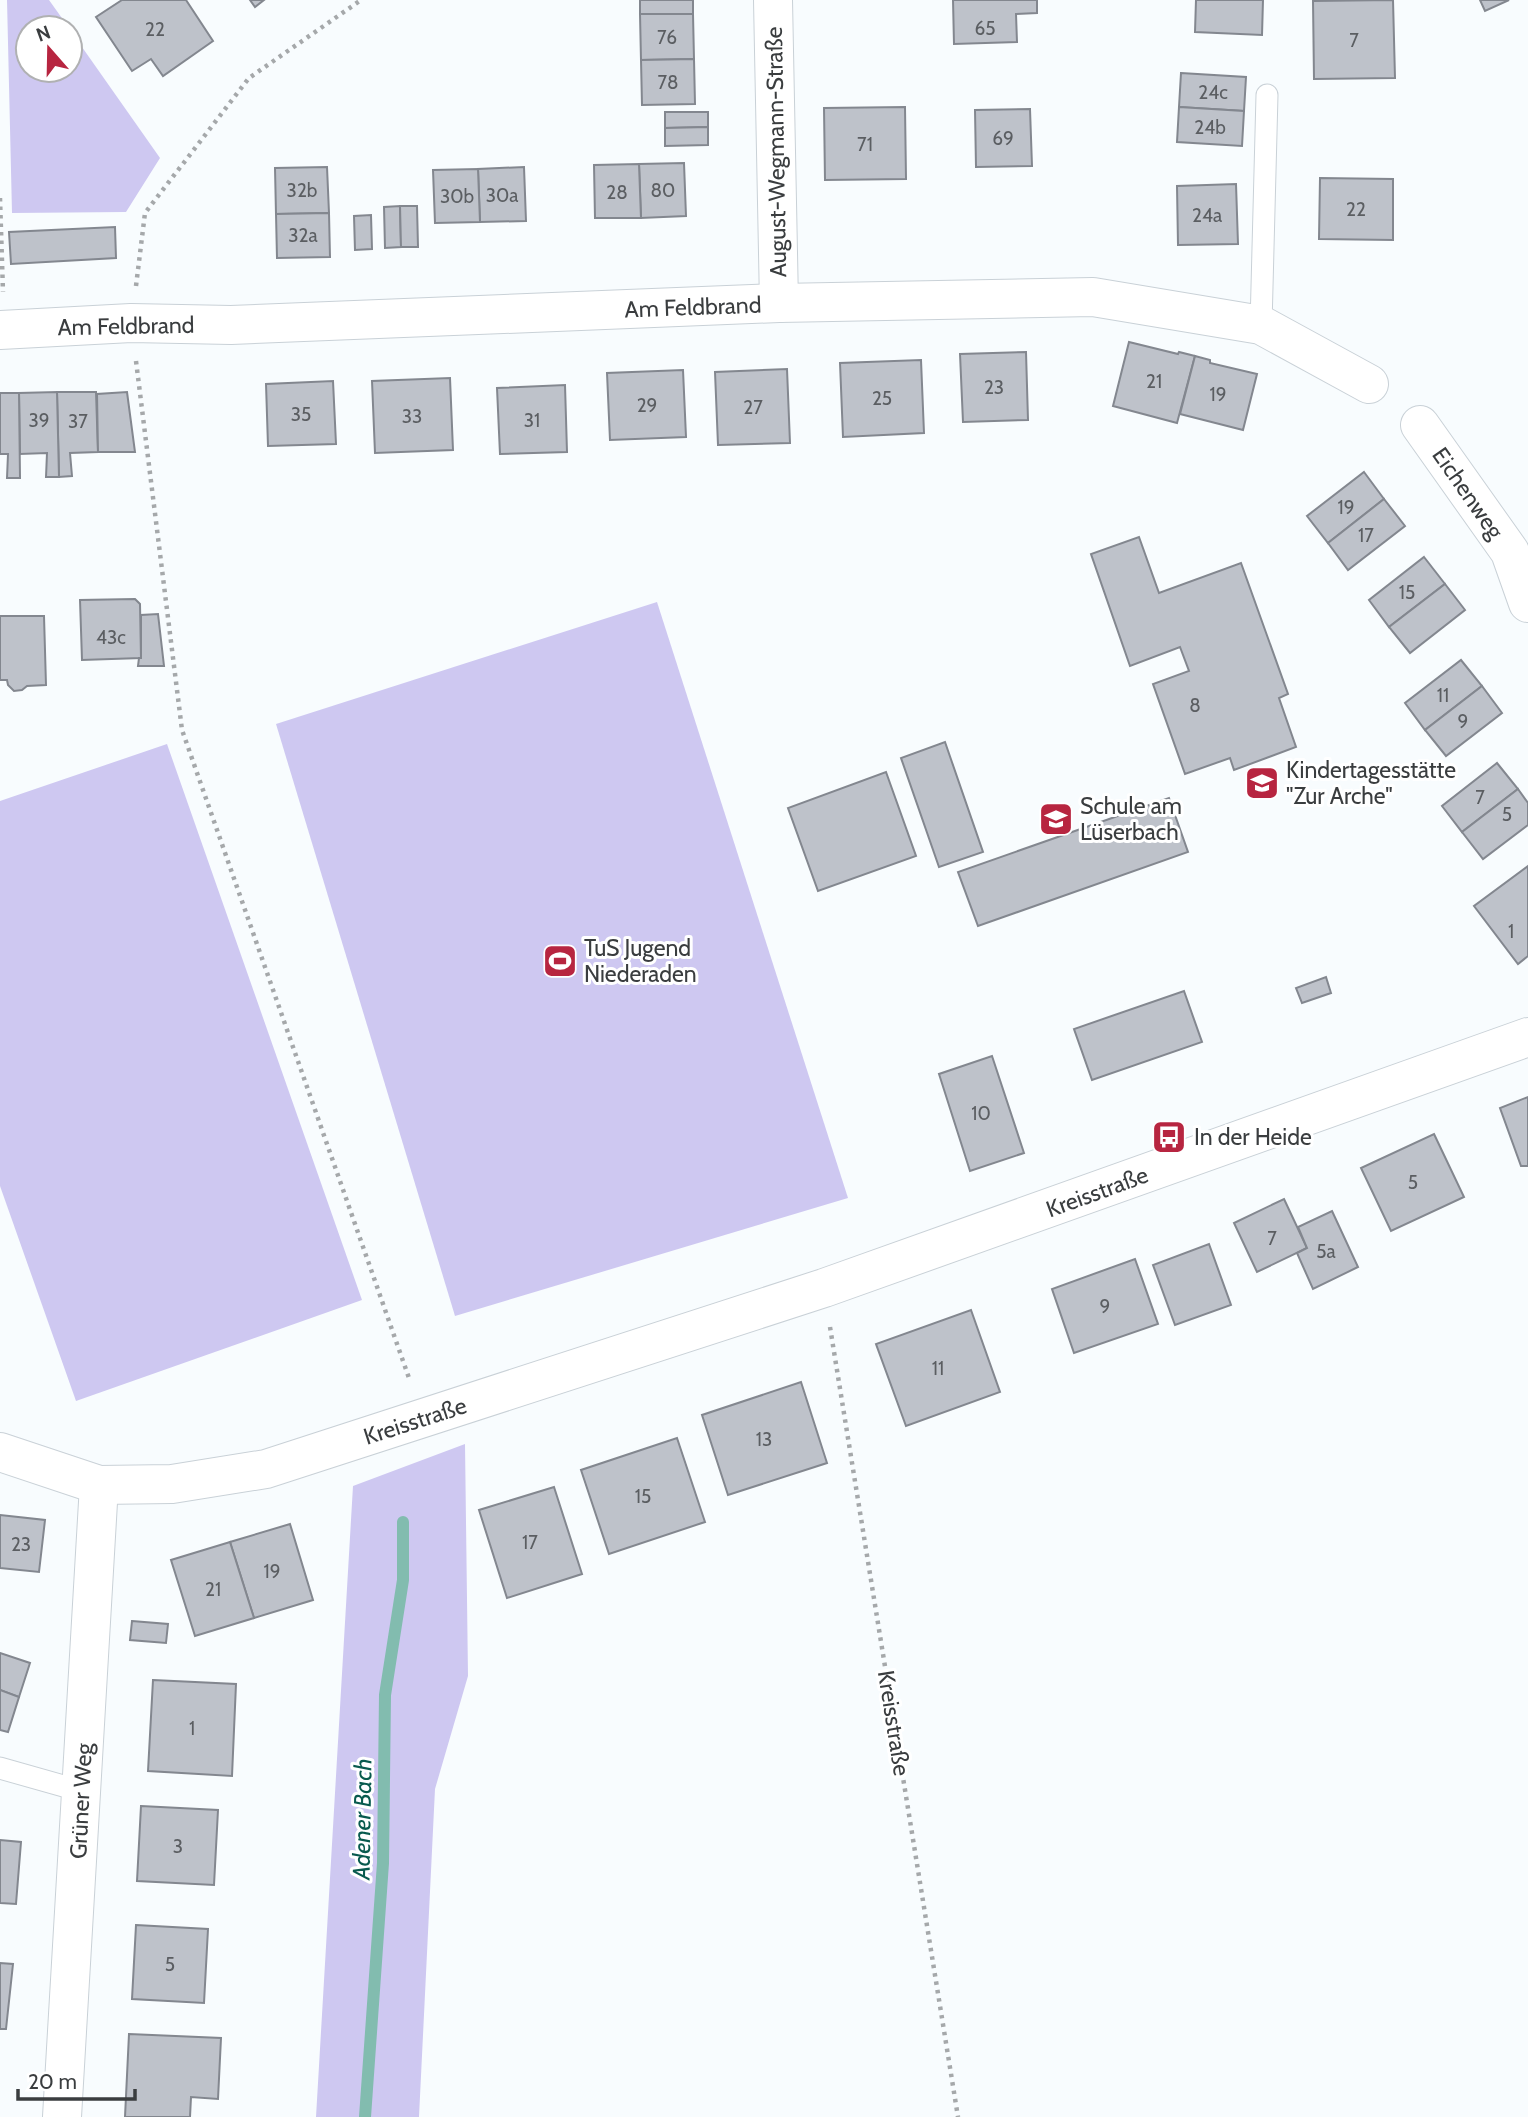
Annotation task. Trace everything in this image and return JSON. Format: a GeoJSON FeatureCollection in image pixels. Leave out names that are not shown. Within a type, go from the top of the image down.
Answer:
{"type":"FeatureCollection","features":[{"type":"Feature","properties":{"kind":"street","name":"August-Wegmann-Straße"},"geometry":{"type":"LineString","coordinates":[[773,0],[779,303]]}},
{"type":"Feature","properties":{"kind":"street","name":"Am Feldbrand"},"geometry":{"type":"LineString","coordinates":[[2,330],[131,323],[231,325],[779,303],[1093,297],[1261,325],[1369,384]]}},
{"type":"Feature","properties":{"kind":"street","name":"Eichenweg"},"geometry":{"type":"LineString","coordinates":[[1420,425],[1510,552],[1528,603]]}},
{"type":"Feature","properties":{"kind":"street","name":"Kreisstraße"},"geometry":{"type":"LineString","coordinates":[[0,1452],[99,1485],[172,1484],[266,1469],[824,1288],[1528,1037]]}},
{"type":"Feature","properties":{"kind":"street","name":"Grüner Weg"},"geometry":{"type":"LineString","coordinates":[[62,2117],[99,1485]]}},
{"type":"Feature","properties":{"kind":"lane"},"geometry":{"type":"LineString","coordinates":[[1261,325],[1267,95]]}},
{"type":"Feature","properties":{"kind":"lane"},"geometry":{"type":"LineString","coordinates":[[0,1768],[81,1791]]}},
{"type":"Feature","properties":{"kind":"path"},"geometry":{"type":"LineString","coordinates":[[361,0],[249,78],[145,213],[131,323],[182,730],[423,1418]]}},
{"type":"Feature","properties":{"kind":"path"},"geometry":{"type":"LineString","coordinates":[[0,198],[2,330]]}},
{"type":"Feature","properties":{"kind":"path","name":"Kreisstraße"},"geometry":{"type":"LineString","coordinates":[[824,1288],[958,2117]]}},
{"type":"Feature","properties":{"kind":"shaded area"},"geometry":{"type":"Polygon","coordinates":[[[7,0],[49,0],[59,14],[14,14],[14,84],[84,84],[84,50],[160,158],[126,212],[12,213],[7,0]]]}},
{"type":"Feature","properties":{"kind":"shaded area","name":"TuS Jugend Niederaden"},"geometry":{"type":"Polygon","coordinates":[[[657,602],[848,1198],[455,1316],[276,724],[657,602]]]}},
{"type":"Feature","properties":{"kind":"shaded area"},"geometry":{"type":"Polygon","coordinates":[[[167,744],[362,1300],[76,1401],[0,1186],[0,801],[167,744]]]}},
{"type":"Feature","properties":{"kind":"shaded area"},"geometry":{"type":"Polygon","coordinates":[[[465,1444],[468,1676],[435,1789],[419,2117],[316,2117],[353,1486],[465,1444]]]}},
{"type":"Feature","properties":{"kind":"building"},"geometry":{"type":"Polygon","coordinates":[[[122,0],[186,0],[213,41],[163,76],[151,59],[132,71],[96,17],[122,0]]]}},
{"type":"Feature","properties":{"kind":"building"},"geometry":{"type":"Polygon","coordinates":[[[250,0],[264,0],[255,7],[250,0]]]}},
{"type":"Feature","properties":{"kind":"building"},"geometry":{"type":"Polygon","coordinates":[[[640,0],[693,0],[693,14],[640,14],[640,0]]]}},
{"type":"Feature","properties":{"kind":"building"},"geometry":{"type":"Polygon","coordinates":[[[953,0],[1037,0],[1037,13],[1016,14],[1017,42],[954,44],[953,0]]]}},
{"type":"Feature","properties":{"kind":"building"},"geometry":{"type":"Polygon","coordinates":[[[1196,0],[1263,0],[1262,35],[1195,32],[1196,0]]]}},
{"type":"Feature","properties":{"kind":"building"},"geometry":{"type":"Polygon","coordinates":[[[1393,0],[1395,78],[1314,79],[1313,1],[1393,0]]]}},
{"type":"Feature","properties":{"kind":"building"},"geometry":{"type":"Polygon","coordinates":[[[1480,0],[1509,0],[1485,11],[1480,0]]]}},
{"type":"Feature","properties":{"kind":"building"},"geometry":{"type":"Polygon","coordinates":[[[640,14],[693,14],[694,59],[641,60],[640,14]]]}},
{"type":"Feature","properties":{"kind":"building"},"geometry":{"type":"Polygon","coordinates":[[[694,59],[695,104],[642,105],[641,60],[694,59]]]}},
{"type":"Feature","properties":{"kind":"building"},"geometry":{"type":"Polygon","coordinates":[[[1181,73],[1246,77],[1244,111],[1179,107],[1181,73]]]}},
{"type":"Feature","properties":{"kind":"building"},"geometry":{"type":"Polygon","coordinates":[[[905,107],[906,179],[825,180],[824,108],[905,107]]]}},
{"type":"Feature","properties":{"kind":"building"},"geometry":{"type":"Polygon","coordinates":[[[1179,107],[1244,111],[1242,146],[1177,142],[1179,107]]]}},
{"type":"Feature","properties":{"kind":"building"},"geometry":{"type":"Polygon","coordinates":[[[1030,109],[1032,166],[976,167],[975,110],[1030,109]]]}},
{"type":"Feature","properties":{"kind":"building"},"geometry":{"type":"Polygon","coordinates":[[[665,112],[708,112],[708,127],[665,128],[665,112]]]}},
{"type":"Feature","properties":{"kind":"building"},"geometry":{"type":"Polygon","coordinates":[[[708,127],[708,145],[665,146],[665,128],[708,127]]]}},
{"type":"Feature","properties":{"kind":"building"},"geometry":{"type":"Polygon","coordinates":[[[684,163],[686,216],[641,218],[639,164],[684,163]]]}},
{"type":"Feature","properties":{"kind":"building"},"geometry":{"type":"Polygon","coordinates":[[[639,164],[641,218],[595,218],[594,165],[639,164]]]}},
{"type":"Feature","properties":{"kind":"building"},"geometry":{"type":"Polygon","coordinates":[[[327,167],[329,213],[276,214],[275,168],[327,167]]]}},
{"type":"Feature","properties":{"kind":"building"},"geometry":{"type":"Polygon","coordinates":[[[524,167],[526,221],[480,222],[478,169],[524,167]]]}},
{"type":"Feature","properties":{"kind":"building"},"geometry":{"type":"Polygon","coordinates":[[[478,169],[480,222],[435,223],[433,170],[478,169]]]}},
{"type":"Feature","properties":{"kind":"building"},"geometry":{"type":"Polygon","coordinates":[[[1320,178],[1393,179],[1393,240],[1319,239],[1320,178]]]}},
{"type":"Feature","properties":{"kind":"building"},"geometry":{"type":"Polygon","coordinates":[[[1236,184],[1238,244],[1178,245],[1177,186],[1236,184]]]}},
{"type":"Feature","properties":{"kind":"building"},"geometry":{"type":"Polygon","coordinates":[[[400,206],[401,247],[385,248],[384,207],[400,206]]]}},
{"type":"Feature","properties":{"kind":"building"},"geometry":{"type":"Polygon","coordinates":[[[400,206],[417,206],[418,247],[401,247],[400,206]]]}},
{"type":"Feature","properties":{"kind":"building"},"geometry":{"type":"Polygon","coordinates":[[[329,213],[330,257],[277,258],[276,214],[329,213]]]}},
{"type":"Feature","properties":{"kind":"building"},"geometry":{"type":"Polygon","coordinates":[[[371,215],[372,249],[355,250],[354,216],[371,215]]]}},
{"type":"Feature","properties":{"kind":"building"},"geometry":{"type":"Polygon","coordinates":[[[115,227],[116,258],[11,264],[9,232],[115,227]]]}},
{"type":"Feature","properties":{"kind":"building"},"geometry":{"type":"Polygon","coordinates":[[[1129,342],[1195,356],[1177,423],[1113,406],[1129,342]]]}},
{"type":"Feature","properties":{"kind":"building"},"geometry":{"type":"Polygon","coordinates":[[[1026,352],[1028,420],[963,422],[960,354],[1026,352]]]}},
{"type":"Feature","properties":{"kind":"building"},"geometry":{"type":"Polygon","coordinates":[[[1195,356],[1210,360],[1210,363],[1257,374],[1243,430],[1180,414],[1195,356]]]}},
{"type":"Feature","properties":{"kind":"building"},"geometry":{"type":"Polygon","coordinates":[[[921,360],[924,433],[843,437],[840,363],[921,360]]]}},
{"type":"Feature","properties":{"kind":"building"},"geometry":{"type":"Polygon","coordinates":[[[787,369],[790,443],[718,445],[715,372],[787,369]]]}},
{"type":"Feature","properties":{"kind":"building"},"geometry":{"type":"Polygon","coordinates":[[[683,370],[686,437],[610,440],[607,373],[683,370]]]}},
{"type":"Feature","properties":{"kind":"building"},"geometry":{"type":"Polygon","coordinates":[[[450,378],[453,450],[375,453],[372,381],[450,378]]]}},
{"type":"Feature","properties":{"kind":"building"},"geometry":{"type":"Polygon","coordinates":[[[333,381],[336,444],[268,446],[266,384],[333,381]]]}},
{"type":"Feature","properties":{"kind":"building"},"geometry":{"type":"Polygon","coordinates":[[[565,385],[567,452],[500,454],[497,388],[565,385]]]}},
{"type":"Feature","properties":{"kind":"building"},"geometry":{"type":"Polygon","coordinates":[[[57,392],[96,392],[98,452],[70,453],[72,476],[59,477],[57,392]]]}},
{"type":"Feature","properties":{"kind":"building"},"geometry":{"type":"Polygon","coordinates":[[[57,392],[59,477],[46,477],[47,453],[20,454],[19,393],[57,392]]]}},
{"type":"Feature","properties":{"kind":"building"},"geometry":{"type":"Polygon","coordinates":[[[127,392],[135,452],[98,452],[97,394],[127,392]]]}},
{"type":"Feature","properties":{"kind":"building"},"geometry":{"type":"Polygon","coordinates":[[[0,393],[19,393],[20,478],[7,478],[8,454],[0,454],[0,393]]]}},
{"type":"Feature","properties":{"kind":"building"},"geometry":{"type":"Polygon","coordinates":[[[1364,472],[1384,499],[1328,543],[1307,516],[1364,472]]]}},
{"type":"Feature","properties":{"kind":"building"},"geometry":{"type":"Polygon","coordinates":[[[1384,499],[1405,526],[1348,570],[1328,543],[1384,499]]]}},
{"type":"Feature","properties":{"kind":"building"},"geometry":{"type":"Polygon","coordinates":[[[1139,537],[1159,593],[1241,563],[1288,694],[1279,698],[1296,747],[1234,770],[1230,758],[1185,774],[1153,684],[1189,671],[1180,647],[1130,666],[1091,554],[1139,537]]]}},
{"type":"Feature","properties":{"kind":"building"},"geometry":{"type":"Polygon","coordinates":[[[1424,557],[1445,584],[1389,627],[1369,600],[1424,557]]]}},
{"type":"Feature","properties":{"kind":"building"},"geometry":{"type":"Polygon","coordinates":[[[1445,584],[1465,610],[1410,653],[1389,627],[1445,584]]]}},
{"type":"Feature","properties":{"kind":"building"},"geometry":{"type":"Polygon","coordinates":[[[135,599],[140,604],[141,658],[82,660],[80,600],[135,599]]]}},
{"type":"Feature","properties":{"kind":"building"},"geometry":{"type":"Polygon","coordinates":[[[158,614],[164,666],[138,666],[141,658],[141,615],[158,614]]]}},
{"type":"Feature","properties":{"kind":"building"},"geometry":{"type":"Polygon","coordinates":[[[0,616],[44,616],[46,685],[27,686],[14,691],[7,680],[0,680],[0,616]]]}},
{"type":"Feature","properties":{"kind":"building"},"geometry":{"type":"Polygon","coordinates":[[[1461,660],[1482,686],[1425,730],[1405,703],[1461,660]]]}},
{"type":"Feature","properties":{"kind":"building"},"geometry":{"type":"Polygon","coordinates":[[[1482,686],[1502,713],[1446,756],[1425,730],[1482,686]]]}},
{"type":"Feature","properties":{"kind":"building"},"geometry":{"type":"Polygon","coordinates":[[[945,742],[983,852],[939,867],[901,758],[945,742]]]}},
{"type":"Feature","properties":{"kind":"building"},"geometry":{"type":"Polygon","coordinates":[[[1497,763],[1518,789],[1462,832],[1442,806],[1497,763]]]}},
{"type":"Feature","properties":{"kind":"building"},"geometry":{"type":"Polygon","coordinates":[[[886,772],[916,856],[818,891],[788,808],[886,772]]]}},
{"type":"Feature","properties":{"kind":"building"},"geometry":{"type":"Polygon","coordinates":[[[1518,789],[1528,803],[1528,825],[1483,859],[1462,832],[1518,789]]]}},
{"type":"Feature","properties":{"kind":"building"},"geometry":{"type":"Polygon","coordinates":[[[1169,798],[1188,852],[978,926],[958,872],[1169,798]]]}},
{"type":"Feature","properties":{"kind":"building"},"geometry":{"type":"Polygon","coordinates":[[[1528,866],[1528,956],[1518,964],[1474,906],[1528,866]]]}},
{"type":"Feature","properties":{"kind":"building"},"geometry":{"type":"Polygon","coordinates":[[[1326,977],[1331,993],[1302,1003],[1296,988],[1326,977]]]}},
{"type":"Feature","properties":{"kind":"building"},"geometry":{"type":"Polygon","coordinates":[[[1184,991],[1202,1042],[1092,1080],[1074,1029],[1184,991]]]}},
{"type":"Feature","properties":{"kind":"building"},"geometry":{"type":"Polygon","coordinates":[[[992,1056],[1024,1153],[970,1171],[939,1074],[992,1056]]]}},
{"type":"Feature","properties":{"kind":"building"},"geometry":{"type":"Polygon","coordinates":[[[1528,1097],[1528,1166],[1521,1166],[1500,1108],[1528,1097]]]}},
{"type":"Feature","properties":{"kind":"building"},"geometry":{"type":"Polygon","coordinates":[[[1434,1134],[1464,1197],[1391,1231],[1361,1168],[1434,1134]]]}},
{"type":"Feature","properties":{"kind":"building"},"geometry":{"type":"Polygon","coordinates":[[[1284,1199],[1307,1248],[1257,1272],[1234,1223],[1284,1199]]]}},
{"type":"Feature","properties":{"kind":"building"},"geometry":{"type":"Polygon","coordinates":[[[1332,1211],[1358,1267],[1313,1289],[1297,1253],[1307,1248],[1298,1227],[1332,1211]]]}},
{"type":"Feature","properties":{"kind":"building"},"geometry":{"type":"Polygon","coordinates":[[[1209,1244],[1231,1305],[1175,1325],[1153,1265],[1209,1244]]]}},
{"type":"Feature","properties":{"kind":"building"},"geometry":{"type":"Polygon","coordinates":[[[1135,1259],[1158,1324],[1074,1353],[1052,1289],[1135,1259]]]}},
{"type":"Feature","properties":{"kind":"building"},"geometry":{"type":"Polygon","coordinates":[[[971,1310],[1000,1392],[906,1426],[876,1344],[971,1310]]]}},
{"type":"Feature","properties":{"kind":"building"},"geometry":{"type":"Polygon","coordinates":[[[801,1382],[827,1463],[728,1495],[702,1415],[801,1382]]]}},
{"type":"Feature","properties":{"kind":"building"},"geometry":{"type":"Polygon","coordinates":[[[677,1438],[705,1522],[609,1554],[581,1470],[677,1438]]]}},
{"type":"Feature","properties":{"kind":"building"},"geometry":{"type":"Polygon","coordinates":[[[554,1487],[582,1574],[507,1598],[479,1510],[554,1487]]]}},
{"type":"Feature","properties":{"kind":"building"},"geometry":{"type":"Polygon","coordinates":[[[0,1515],[45,1520],[39,1572],[0,1568],[0,1515]]]}},
{"type":"Feature","properties":{"kind":"building"},"geometry":{"type":"Polygon","coordinates":[[[290,1524],[313,1600],[254,1618],[230,1542],[290,1524]]]}},
{"type":"Feature","properties":{"kind":"building"},"geometry":{"type":"Polygon","coordinates":[[[230,1542],[254,1618],[195,1636],[171,1560],[230,1542]]]}},
{"type":"Feature","properties":{"kind":"building"},"geometry":{"type":"Polygon","coordinates":[[[132,1621],[168,1624],[166,1643],[130,1640],[132,1621]]]}},
{"type":"Feature","properties":{"kind":"building"},"geometry":{"type":"Polygon","coordinates":[[[0,1653],[30,1663],[19,1697],[0,1690],[0,1653]]]}},
{"type":"Feature","properties":{"kind":"building"},"geometry":{"type":"Polygon","coordinates":[[[153,1680],[236,1684],[232,1776],[148,1771],[153,1680]]]}},
{"type":"Feature","properties":{"kind":"building"},"geometry":{"type":"Polygon","coordinates":[[[0,1690],[19,1697],[8,1732],[0,1730],[0,1690]]]}},
{"type":"Feature","properties":{"kind":"building"},"geometry":{"type":"Polygon","coordinates":[[[141,1806],[218,1810],[214,1885],[137,1881],[141,1806]]]}},
{"type":"Feature","properties":{"kind":"building"},"geometry":{"type":"Polygon","coordinates":[[[0,1840],[21,1842],[16,1904],[0,1903],[0,1840]]]}},
{"type":"Feature","properties":{"kind":"building"},"geometry":{"type":"Polygon","coordinates":[[[136,1925],[208,1929],[204,2003],[132,1999],[136,1925]]]}},
{"type":"Feature","properties":{"kind":"building"},"geometry":{"type":"Polygon","coordinates":[[[0,1963],[13,1964],[6,2029],[0,2029],[0,1963]]]}},
{"type":"Feature","properties":{"kind":"building"},"geometry":{"type":"Polygon","coordinates":[[[129,2034],[221,2038],[218,2099],[191,2097],[190,2117],[125,2117],[129,2034]]]}},
{"type":"Feature","properties":{"kind":"waterway","name":"Adener Bach"},"geometry":{"type":"LineString","coordinates":[[365,2117],[383,1863],[385,1695],[403,1580],[403,1522]]}},
{"type":"Feature","properties":{"kind":"place","name":"Kindertagesstätte \"Zur Arche\""},"geometry":{"type":"Point","coordinates":[1262,783]}},
{"type":"Feature","properties":{"kind":"place","name":"Schule am Lüserbach"},"geometry":{"type":"Point","coordinates":[1056,819]}},
{"type":"Feature","properties":{"kind":"place","name":"TuS Jugend Niederaden"},"geometry":{"type":"Point","coordinates":[560,961]}},
{"type":"Feature","properties":{"kind":"place","name":"In der Heide"},"geometry":{"type":"Point","coordinates":[1169,1137]}}]}
